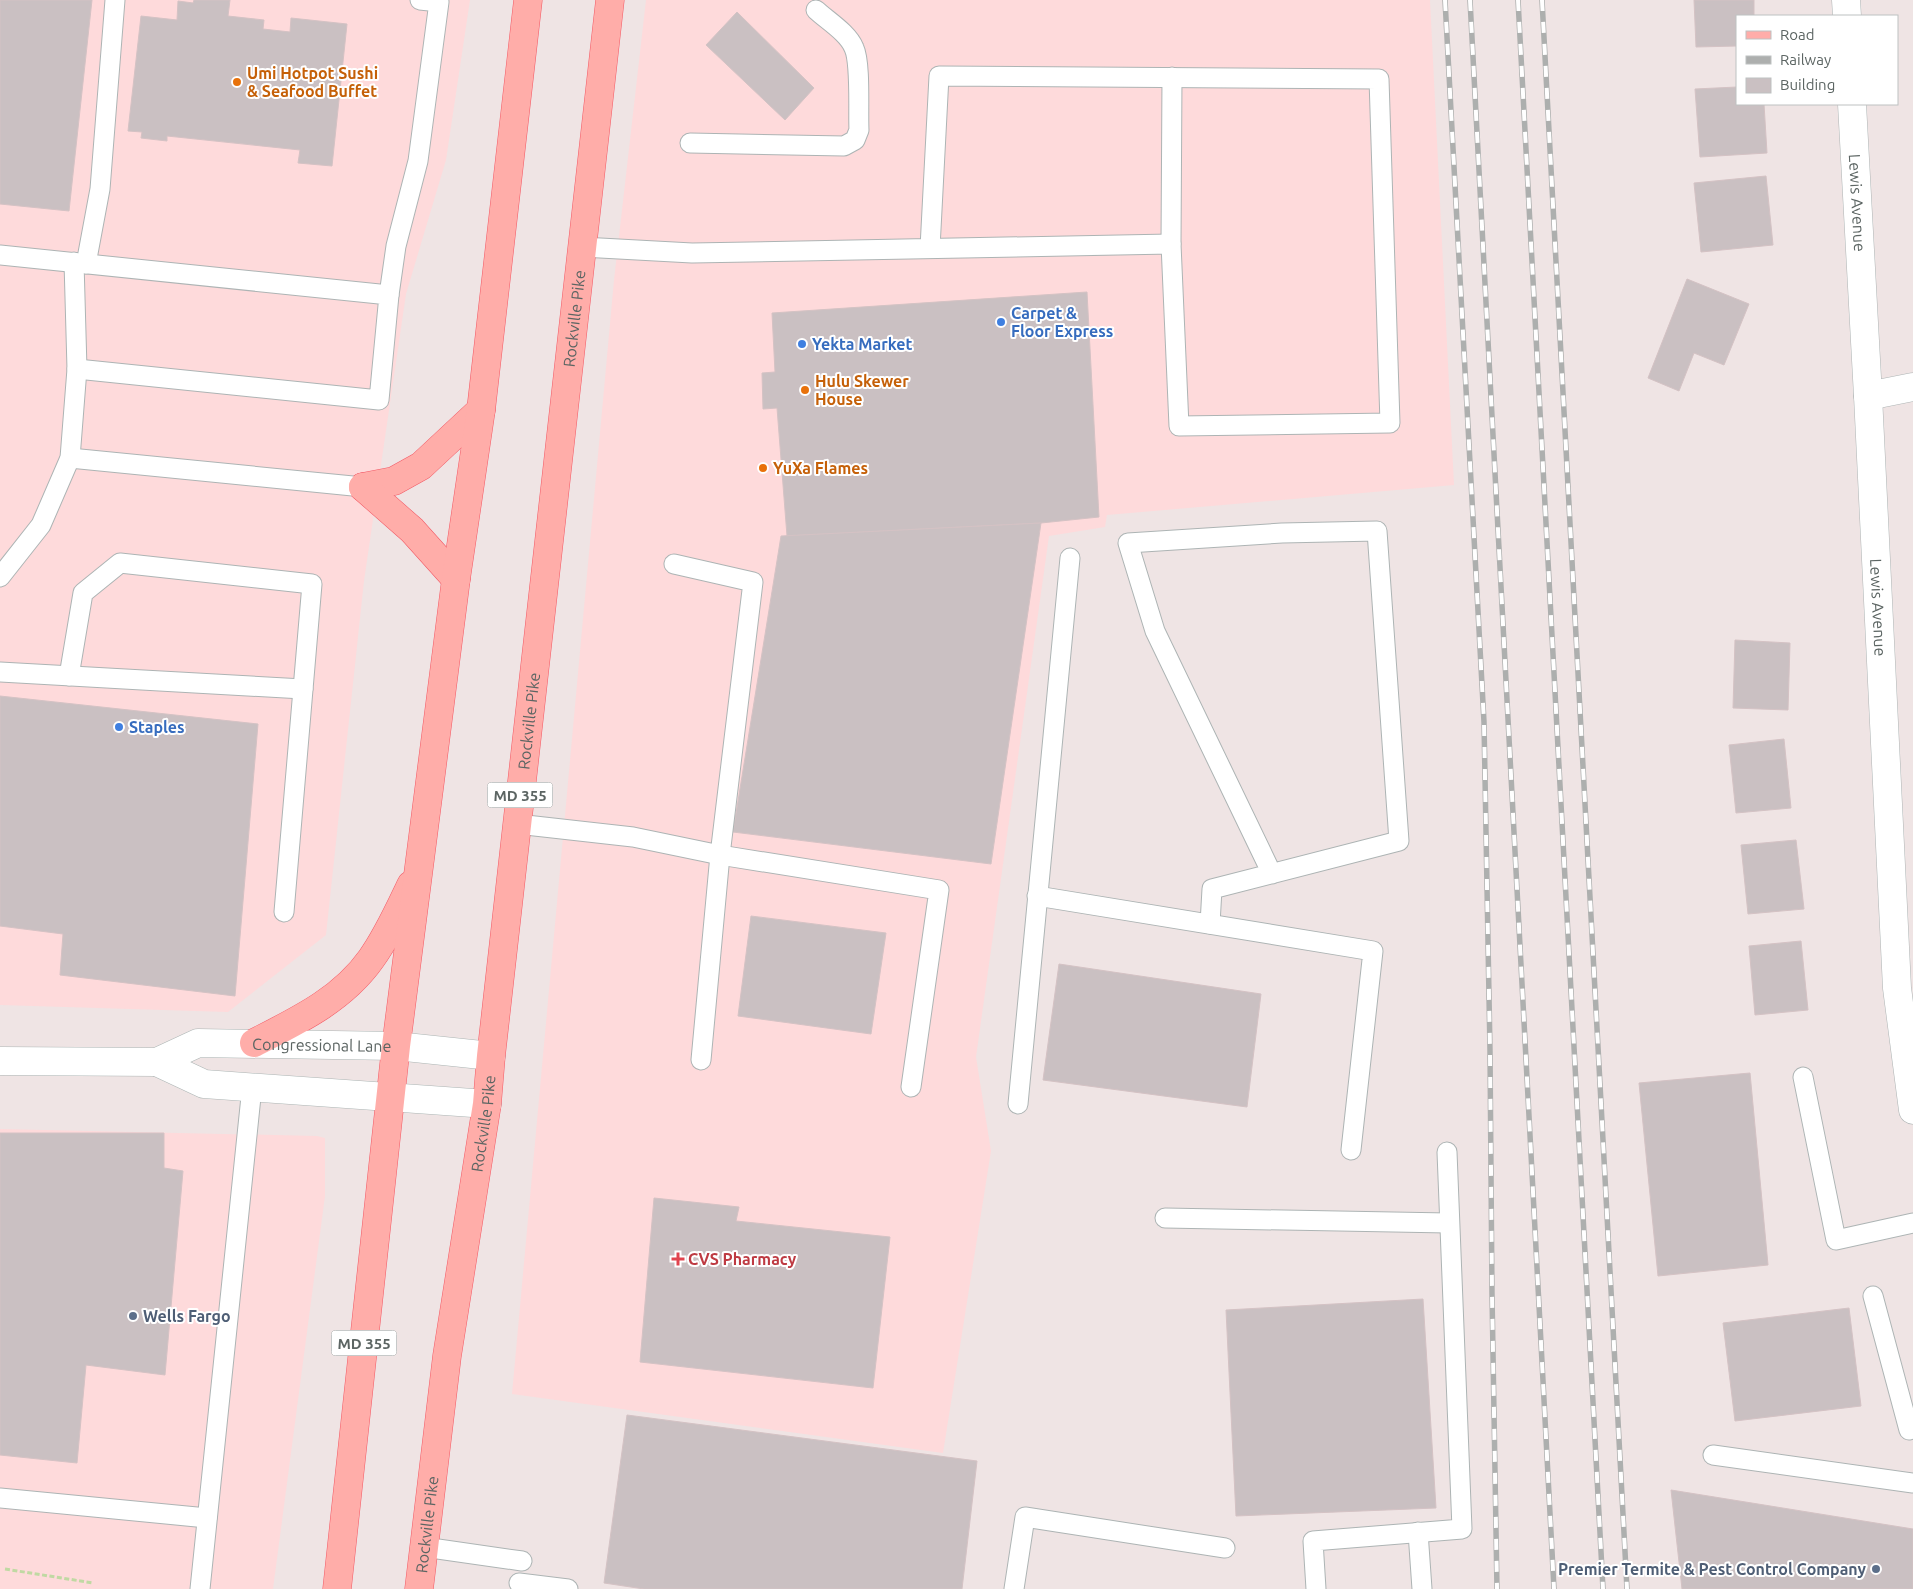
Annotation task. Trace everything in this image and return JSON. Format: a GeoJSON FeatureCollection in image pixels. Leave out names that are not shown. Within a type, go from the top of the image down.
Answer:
{"type":"FeatureCollection","features":[{"type":"Feature","properties":{"kind":"main road","name":"MD 355"},"geometry":{"type":"LineString","coordinates":[[338,1589],[396,1046],[456,579],[481,410],[528,0]]}},
{"type":"Feature","properties":{"kind":"main road","name":"Rockville Pike"},"geometry":{"type":"LineString","coordinates":[[419,1589],[447,1356],[487,1104],[610,0]]}},
{"type":"Feature","properties":{"kind":"main road"},"geometry":{"type":"LineString","coordinates":[[363,487],[394,481],[421,466],[481,410]]}},
{"type":"Feature","properties":{"kind":"main road"},"geometry":{"type":"LineString","coordinates":[[363,487],[412,530],[456,579]]}},
{"type":"Feature","properties":{"kind":"main road"},"geometry":{"type":"LineString","coordinates":[[254,1043],[313,1013],[344,989],[371,960],[420,868]]}},
{"type":"Feature","properties":{"kind":"street"},"geometry":{"type":"LineString","coordinates":[[1846,0],[1847,15]]}},
{"type":"Feature","properties":{"kind":"street","name":"Lewis Avenue"},"geometry":{"type":"LineString","coordinates":[[1852,105],[1897,988],[1913,1110]]}},
{"type":"Feature","properties":{"kind":"street"},"geometry":{"type":"LineString","coordinates":[[1868,396],[1913,387]]}},
{"type":"Feature","properties":{"kind":"street","name":"Congressional Lane"},"geometry":{"type":"LineString","coordinates":[[156,1062],[198,1043],[396,1046],[491,1056]]}},
{"type":"Feature","properties":{"kind":"street","name":"Congressional Lane"},"geometry":{"type":"LineString","coordinates":[[0,1061],[156,1062],[204,1084],[487,1104]]}},
{"type":"Feature","properties":{"kind":"lane"},"geometry":{"type":"LineString","coordinates":[[0,577],[41,525],[70,458],[77,369],[80,263],[100,189],[115,0]]}},
{"type":"Feature","properties":{"kind":"lane"},"geometry":{"type":"LineString","coordinates":[[77,369],[379,400],[389,295],[396,246],[418,161],[439,1],[420,0]]}},
{"type":"Feature","properties":{"kind":"lane"},"geometry":{"type":"LineString","coordinates":[[690,143],[844,146],[855,140],[858,130],[857,62],[854,48],[846,37],[816,10]]}},
{"type":"Feature","properties":{"kind":"lane"},"geometry":{"type":"LineString","coordinates":[[930,248],[939,76],[1172,77],[1379,78],[1390,423],[1285,426],[1179,426],[1171,244],[1172,77]]}},
{"type":"Feature","properties":{"kind":"lane"},"geometry":{"type":"LineString","coordinates":[[582,247],[692,252],[1171,244]]}},
{"type":"Feature","properties":{"kind":"lane"},"geometry":{"type":"LineString","coordinates":[[0,255],[389,295]]}},
{"type":"Feature","properties":{"kind":"lane"},"geometry":{"type":"LineString","coordinates":[[70,458],[363,487]]}},
{"type":"Feature","properties":{"kind":"lane"},"geometry":{"type":"LineString","coordinates":[[1210,924],[1212,889],[1272,874],[1399,841],[1376,531],[1282,533],[1128,543],[1155,631],[1272,874]]}},
{"type":"Feature","properties":{"kind":"lane"},"geometry":{"type":"LineString","coordinates":[[1018,1104],[1070,558]]}},
{"type":"Feature","properties":{"kind":"lane"},"geometry":{"type":"LineString","coordinates":[[69,676],[83,593],[120,563],[312,584],[284,912]]}},
{"type":"Feature","properties":{"kind":"lane"},"geometry":{"type":"LineString","coordinates":[[674,564],[753,582],[720,855],[701,1060]]}},
{"type":"Feature","properties":{"kind":"lane"},"geometry":{"type":"LineString","coordinates":[[0,672],[303,689]]}},
{"type":"Feature","properties":{"kind":"lane"},"geometry":{"type":"LineString","coordinates":[[517,824],[632,837],[720,855],[938,890],[911,1087]]}},
{"type":"Feature","properties":{"kind":"lane"},"geometry":{"type":"LineString","coordinates":[[1037,896],[1372,951],[1351,1150]]}},
{"type":"Feature","properties":{"kind":"lane"},"geometry":{"type":"LineString","coordinates":[[1803,1077],[1836,1240],[1913,1222]]}},
{"type":"Feature","properties":{"kind":"lane"},"geometry":{"type":"LineString","coordinates":[[200,1589],[252,1087]]}},
{"type":"Feature","properties":{"kind":"lane"},"geometry":{"type":"LineString","coordinates":[[1316,1589],[1313,1541],[1462,1529],[1448,1223],[1447,1152]]}},
{"type":"Feature","properties":{"kind":"lane"},"geometry":{"type":"LineString","coordinates":[[1165,1218],[1448,1223]]}},
{"type":"Feature","properties":{"kind":"lane"},"geometry":{"type":"LineString","coordinates":[[1873,1296],[1912,1435]]}},
{"type":"Feature","properties":{"kind":"lane"},"geometry":{"type":"LineString","coordinates":[[1713,1455],[1913,1483]]}},
{"type":"Feature","properties":{"kind":"lane"},"geometry":{"type":"LineString","coordinates":[[0,1498],[207,1518]]}},
{"type":"Feature","properties":{"kind":"lane"},"geometry":{"type":"LineString","coordinates":[[1014,1589],[1025,1517],[1225,1548]]}},
{"type":"Feature","properties":{"kind":"lane"},"geometry":{"type":"LineString","coordinates":[[1418,1532],[1422,1589]]}},
{"type":"Feature","properties":{"kind":"lane"},"geometry":{"type":"LineString","coordinates":[[424,1547],[522,1561]]}},
{"type":"Feature","properties":{"kind":"lane"},"geometry":{"type":"LineString","coordinates":[[519,1582],[568,1589]]}},
{"type":"Feature","properties":{"kind":"path"},"geometry":{"type":"LineString","coordinates":[[5,1569],[93,1583]]}},
{"type":"Feature","properties":{"kind":"shaded area"},"geometry":{"type":"Polygon","coordinates":[[[0,0],[470,0],[446,160],[406,294],[364,581],[326,935],[228,1012],[0,1005],[0,0]]]}},
{"type":"Feature","properties":{"kind":"shaded area"},"geometry":{"type":"Polygon","coordinates":[[[646,0],[1430,0],[1454,485],[1107,515],[1105,527],[1049,536],[976,1057],[991,1151],[943,1453],[512,1394],[614,280],[646,0]]]}},
{"type":"Feature","properties":{"kind":"shaded area"},"geometry":{"type":"Polygon","coordinates":[[[0,1129],[317,1136],[325,1138],[325,1196],[273,1589],[0,1589],[0,1129]]]}},
{"type":"Feature","properties":{"kind":"building"},"geometry":{"type":"Polygon","coordinates":[[[0,0],[92,0],[69,211],[0,204],[0,0]]]}},
{"type":"Feature","properties":{"kind":"building","name":"Umi Hotpot Sushi & Seafood Buffet"},"geometry":{"type":"Polygon","coordinates":[[[194,0],[230,0],[228,16],[264,20],[263,29],[290,32],[291,18],[347,24],[332,166],[298,163],[300,150],[167,136],[167,141],[141,138],[142,132],[128,131],[141,16],[177,20],[178,1],[193,3],[194,0]]]}},
{"type":"Feature","properties":{"kind":"building"},"geometry":{"type":"Polygon","coordinates":[[[1694,0],[1754,0],[1754,15],[1736,15],[1736,46],[1696,47],[1694,0]]]}},
{"type":"Feature","properties":{"kind":"building"},"geometry":{"type":"Polygon","coordinates":[[[737,12],[814,88],[785,120],[706,45],[737,12]]]}},
{"type":"Feature","properties":{"kind":"building"},"geometry":{"type":"Polygon","coordinates":[[[1736,87],[1736,105],[1764,105],[1767,153],[1700,157],[1695,89],[1736,87]]]}},
{"type":"Feature","properties":{"kind":"building"},"geometry":{"type":"Polygon","coordinates":[[[1766,176],[1773,245],[1701,252],[1694,183],[1766,176]]]}},
{"type":"Feature","properties":{"kind":"building"},"geometry":{"type":"Polygon","coordinates":[[[1687,279],[1749,304],[1724,365],[1694,353],[1679,391],[1648,378],[1687,279]]]}},
{"type":"Feature","properties":{"kind":"building"},"geometry":{"type":"Polygon","coordinates":[[[1087,292],[1099,517],[1041,523],[787,536],[777,408],[763,409],[762,373],[775,372],[772,313],[1087,292]]]}},
{"type":"Feature","properties":{"kind":"building"},"geometry":{"type":"Polygon","coordinates":[[[1041,523],[991,864],[733,832],[781,536],[1041,523]]]}},
{"type":"Feature","properties":{"kind":"building"},"geometry":{"type":"Polygon","coordinates":[[[1735,640],[1790,643],[1788,710],[1733,708],[1735,640]]]}},
{"type":"Feature","properties":{"kind":"building"},"geometry":{"type":"Polygon","coordinates":[[[0,696],[258,724],[235,996],[60,975],[63,934],[0,926],[0,696]]]}},
{"type":"Feature","properties":{"kind":"building"},"geometry":{"type":"Polygon","coordinates":[[[1784,739],[1791,808],[1736,813],[1729,745],[1784,739]]]}},
{"type":"Feature","properties":{"kind":"building"},"geometry":{"type":"Polygon","coordinates":[[[1796,840],[1804,909],[1748,914],[1741,845],[1796,840]]]}},
{"type":"Feature","properties":{"kind":"building"},"geometry":{"type":"Polygon","coordinates":[[[751,916],[886,933],[871,1034],[738,1016],[751,916]]]}},
{"type":"Feature","properties":{"kind":"building"},"geometry":{"type":"Polygon","coordinates":[[[1801,941],[1808,1010],[1755,1015],[1749,946],[1801,941]]]}},
{"type":"Feature","properties":{"kind":"building"},"geometry":{"type":"Polygon","coordinates":[[[1059,964],[1261,994],[1247,1107],[1043,1080],[1059,964]]]}},
{"type":"Feature","properties":{"kind":"building"},"geometry":{"type":"Polygon","coordinates":[[[1750,1073],[1768,1265],[1658,1276],[1639,1083],[1750,1073]]]}},
{"type":"Feature","properties":{"kind":"building"},"geometry":{"type":"Polygon","coordinates":[[[0,1133],[164,1133],[164,1168],[183,1171],[165,1375],[86,1365],[77,1463],[0,1455],[0,1133]]]}},
{"type":"Feature","properties":{"kind":"building","name":"CVS Pharmacy"},"geometry":{"type":"Polygon","coordinates":[[[654,1198],[739,1207],[736,1221],[890,1237],[873,1388],[640,1362],[654,1198]]]}},
{"type":"Feature","properties":{"kind":"building"},"geometry":{"type":"Polygon","coordinates":[[[1423,1299],[1436,1508],[1236,1516],[1226,1310],[1423,1299]]]}},
{"type":"Feature","properties":{"kind":"building"},"geometry":{"type":"Polygon","coordinates":[[[1849,1308],[1861,1406],[1735,1421],[1723,1323],[1849,1308]]]}},
{"type":"Feature","properties":{"kind":"building"},"geometry":{"type":"Polygon","coordinates":[[[627,1415],[977,1461],[962,1589],[644,1589],[604,1583],[627,1415]]]}},
{"type":"Feature","properties":{"kind":"building"},"geometry":{"type":"Polygon","coordinates":[[[1671,1490],[1913,1529],[1913,1589],[1682,1589],[1671,1490]]]}},
{"type":"Feature","properties":{"kind":"railway"},"geometry":{"type":"LineString","coordinates":[[1445,0],[1484,722],[1497,1589]]}},
{"type":"Feature","properties":{"kind":"railway"},"geometry":{"type":"LineString","coordinates":[[1470,0],[1554,1589]]}},
{"type":"Feature","properties":{"kind":"railway"},"geometry":{"type":"LineString","coordinates":[[1518,0],[1603,1589]]}},
{"type":"Feature","properties":{"kind":"railway"},"geometry":{"type":"LineString","coordinates":[[1542,0],[1627,1589]]}},
{"type":"Feature","properties":{"kind":"place","name":"Umi Hotpot Sushi & Seafood Buffet"},"geometry":{"type":"Point","coordinates":[237,82]}},
{"type":"Feature","properties":{"kind":"place","name":"Carpet & Floor Express"},"geometry":{"type":"Point","coordinates":[1001,322]}},
{"type":"Feature","properties":{"kind":"place","name":"Yekta Market"},"geometry":{"type":"Point","coordinates":[802,344]}},
{"type":"Feature","properties":{"kind":"place","name":"Hulu Skewer House"},"geometry":{"type":"Point","coordinates":[805,390]}},
{"type":"Feature","properties":{"kind":"place","name":"YuXa Flames"},"geometry":{"type":"Point","coordinates":[763,468]}},
{"type":"Feature","properties":{"kind":"place","name":"Staples"},"geometry":{"type":"Point","coordinates":[119,727]}},
{"type":"Feature","properties":{"kind":"place","name":"CVS Pharmacy"},"geometry":{"type":"Point","coordinates":[678,1259]}},
{"type":"Feature","properties":{"kind":"place","name":"Wells Fargo"},"geometry":{"type":"Point","coordinates":[133,1316]}},
{"type":"Feature","properties":{"kind":"place","name":"Premier Termite & Pest Control Company"},"geometry":{"type":"Point","coordinates":[1876,1569]}}]}
